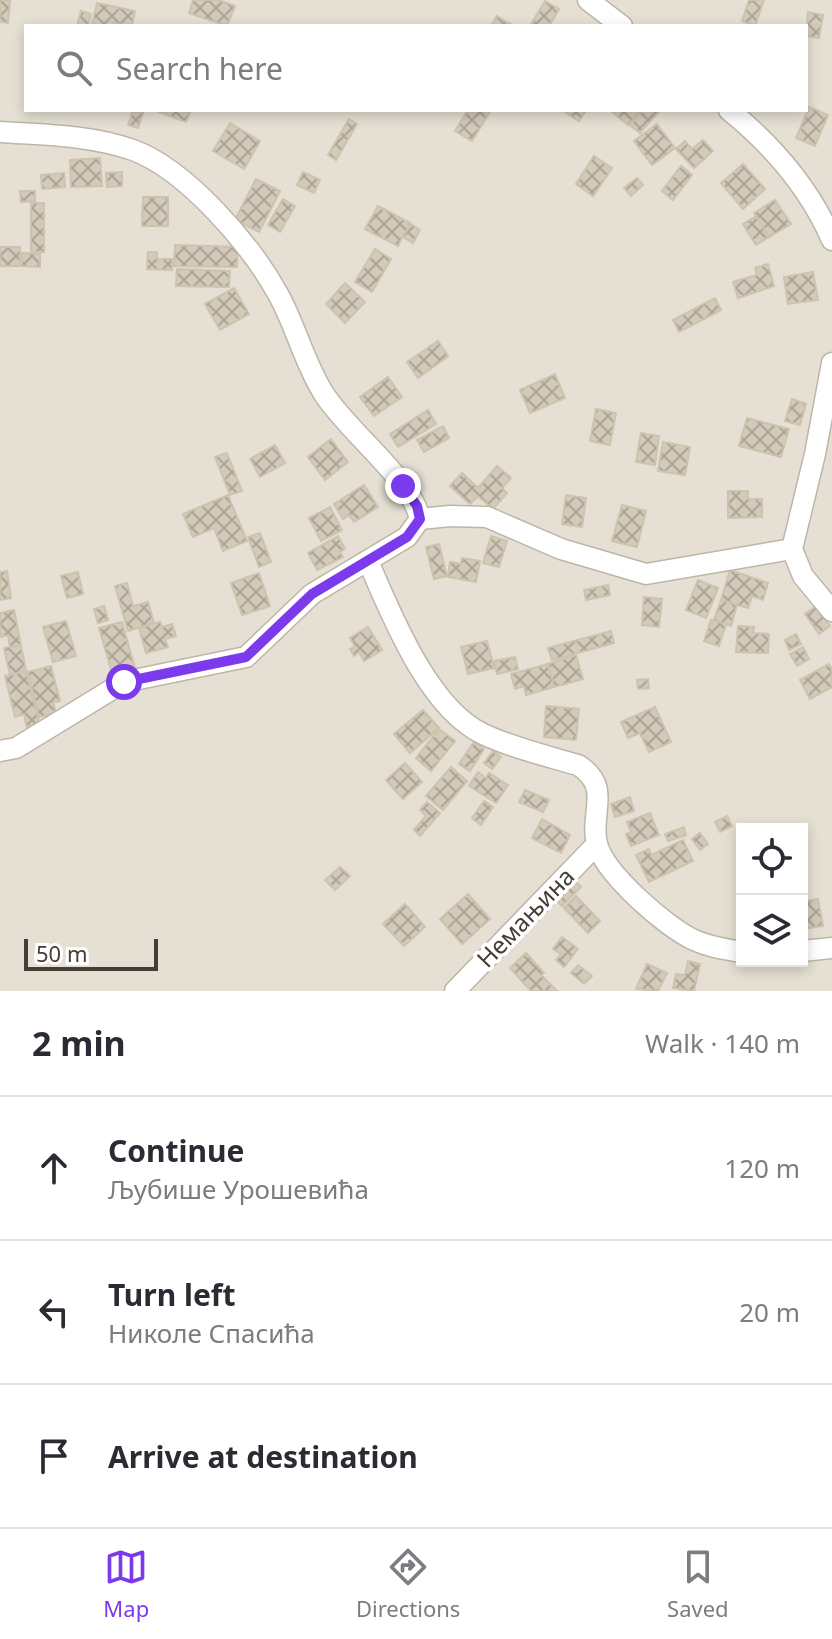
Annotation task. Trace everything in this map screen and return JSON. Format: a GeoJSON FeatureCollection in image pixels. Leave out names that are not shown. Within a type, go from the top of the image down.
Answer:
{"type":"FeatureCollection","features":[{"type":"Feature","properties":{"kind":"street"},"geometry":{"type":"LineString","coordinates":[[588,0],[619,24]]}},
{"type":"Feature","properties":{"kind":"street"},"geometry":{"type":"LineString","coordinates":[[732,112],[748,125],[786,167],[808,196],[832,240]]}},
{"type":"Feature","properties":{"kind":"street"},"geometry":{"type":"LineString","coordinates":[[0,132],[75,136],[135,151],[161,166],[209,205],[259,263],[278,295],[325,397],[403,486],[417,506],[420,519]]}},
{"type":"Feature","properties":{"kind":"street"},"geometry":{"type":"LineString","coordinates":[[832,363],[815,454],[792,549],[803,576],[832,611]]}},
{"type":"Feature","properties":{"kind":"street"},"geometry":{"type":"LineString","coordinates":[[0,751],[16,748],[124,682],[246,657],[312,594],[407,537],[420,519],[487,517],[561,549],[646,574],[792,549]]}},
{"type":"Feature","properties":{"kind":"street"},"geometry":{"type":"LineString","coordinates":[[368,561],[402,640],[455,712],[483,734],[578,765],[592,776],[598,792],[597,844],[617,876],[673,928],[706,945],[736,951]]}},
{"type":"Feature","properties":{"kind":"street","name":"Немањина"},"geometry":{"type":"LineString","coordinates":[[455,991],[597,844]]}},
{"type":"Feature","properties":{"kind":"street"},"geometry":{"type":"LineString","coordinates":[[808,950],[832,948]]}},
{"type":"Feature","properties":{"kind":"shaded area"},"geometry":{"type":"Polygon","coordinates":[[[0,0],[832,0],[832,991],[0,991],[0,0]]]}},
{"type":"Feature","properties":{"kind":"building"},"geometry":{"type":"Polygon","coordinates":[[[0,0],[10,1],[8,23],[0,22],[0,0]]]}},
{"type":"Feature","properties":{"kind":"building"},"geometry":{"type":"Polygon","coordinates":[[[193,0],[219,0],[235,6],[228,24],[189,13],[193,0]]]}},
{"type":"Feature","properties":{"kind":"building"},"geometry":{"type":"Polygon","coordinates":[[[749,0],[764,0],[756,24],[742,21],[749,0]]]}},
{"type":"Feature","properties":{"kind":"building"},"geometry":{"type":"Polygon","coordinates":[[[545,1],[559,9],[550,24],[531,24],[545,1]]]}},
{"type":"Feature","properties":{"kind":"building"},"geometry":{"type":"Polygon","coordinates":[[[97,3],[135,11],[132,24],[92,24],[97,3]]]}},
{"type":"Feature","properties":{"kind":"building"},"geometry":{"type":"Polygon","coordinates":[[[81,11],[91,14],[88,24],[78,24],[81,11]]]}},
{"type":"Feature","properties":{"kind":"building"},"geometry":{"type":"Polygon","coordinates":[[[808,12],[823,15],[819,38],[808,36],[808,12]]]}},
{"type":"Feature","properties":{"kind":"building"},"geometry":{"type":"Polygon","coordinates":[[[497,16],[511,24],[492,24],[497,16]]]}},
{"type":"Feature","properties":{"kind":"building"},"geometry":{"type":"Polygon","coordinates":[[[809,107],[828,115],[815,146],[796,138],[809,107]]]}},
{"type":"Feature","properties":{"kind":"building"},"geometry":{"type":"Polygon","coordinates":[[[132,112],[143,112],[138,128],[128,125],[132,112]]]}},
{"type":"Feature","properties":{"kind":"building"},"geometry":{"type":"Polygon","coordinates":[[[159,112],[190,112],[186,122],[159,112]]]}},
{"type":"Feature","properties":{"kind":"building"},"geometry":{"type":"Polygon","coordinates":[[[467,112],[490,112],[472,141],[455,131],[467,112]]]}},
{"type":"Feature","properties":{"kind":"building"},"geometry":{"type":"Polygon","coordinates":[[[565,112],[585,112],[579,121],[565,112]]]}},
{"type":"Feature","properties":{"kind":"building"},"geometry":{"type":"Polygon","coordinates":[[[612,112],[639,112],[628,125],[612,112]]]}},
{"type":"Feature","properties":{"kind":"building"},"geometry":{"type":"Polygon","coordinates":[[[641,112],[658,112],[640,133],[630,125],[641,112]]]}},
{"type":"Feature","properties":{"kind":"building"},"geometry":{"type":"Polygon","coordinates":[[[349,119],[357,124],[336,160],[328,155],[349,119]]]}},
{"type":"Feature","properties":{"kind":"building"},"geometry":{"type":"Polygon","coordinates":[[[230,123],[260,141],[244,169],[213,151],[230,123]]]}},
{"type":"Feature","properties":{"kind":"building"},"geometry":{"type":"Polygon","coordinates":[[[657,124],[675,148],[652,165],[634,141],[657,124]]]}},
{"type":"Feature","properties":{"kind":"building"},"geometry":{"type":"Polygon","coordinates":[[[703,140],[713,151],[694,168],[676,149],[685,141],[692,149],[703,140]]]}},
{"type":"Feature","properties":{"kind":"building"},"geometry":{"type":"Polygon","coordinates":[[[594,156],[612,168],[593,196],[576,184],[594,156]]]}},
{"type":"Feature","properties":{"kind":"building"},"geometry":{"type":"Polygon","coordinates":[[[100,158],[102,186],[71,187],[70,160],[100,158]]]}},
{"type":"Feature","properties":{"kind":"building"},"geometry":{"type":"Polygon","coordinates":[[[743,164],[765,189],[743,209],[721,183],[743,164]]]}},
{"type":"Feature","properties":{"kind":"building"},"geometry":{"type":"Polygon","coordinates":[[[681,166],[692,175],[673,200],[662,191],[681,166]]]}},
{"type":"Feature","properties":{"kind":"building"},"geometry":{"type":"Polygon","coordinates":[[[122,172],[122,186],[107,187],[106,173],[122,172]]]}},
{"type":"Feature","properties":{"kind":"building"},"geometry":{"type":"Polygon","coordinates":[[[303,172],[320,180],[314,193],[297,185],[303,172]]]}},
{"type":"Feature","properties":{"kind":"building"},"geometry":{"type":"Polygon","coordinates":[[[64,173],[65,187],[42,189],[41,175],[64,173]]]}},
{"type":"Feature","properties":{"kind":"building"},"geometry":{"type":"Polygon","coordinates":[[[637,178],[643,185],[631,196],[624,188],[637,178]]]}},
{"type":"Feature","properties":{"kind":"building"},"geometry":{"type":"Polygon","coordinates":[[[256,179],[280,191],[259,232],[235,220],[256,179]]]}},
{"type":"Feature","properties":{"kind":"building"},"geometry":{"type":"Polygon","coordinates":[[[20,191],[35,191],[35,201],[21,202],[20,191]]]}},
{"type":"Feature","properties":{"kind":"building"},"geometry":{"type":"Polygon","coordinates":[[[143,197],[168,197],[168,226],[142,226],[143,197]]]}},
{"type":"Feature","properties":{"kind":"building"},"geometry":{"type":"Polygon","coordinates":[[[283,199],[295,206],[280,232],[268,225],[283,199]]]}},
{"type":"Feature","properties":{"kind":"building"},"geometry":{"type":"Polygon","coordinates":[[[775,200],[791,224],[769,237],[754,213],[775,200]]]}},
{"type":"Feature","properties":{"kind":"building"},"geometry":{"type":"Polygon","coordinates":[[[31,203],[44,203],[44,252],[31,252],[31,203]]]}},
{"type":"Feature","properties":{"kind":"building"},"geometry":{"type":"Polygon","coordinates":[[[378,206],[410,223],[398,246],[365,229],[378,206]]]}},
{"type":"Feature","properties":{"kind":"building"},"geometry":{"type":"Polygon","coordinates":[[[756,216],[769,237],[756,245],[743,224],[756,216]]]}},
{"type":"Feature","properties":{"kind":"building"},"geometry":{"type":"Polygon","coordinates":[[[411,224],[420,230],[413,243],[403,237],[411,224]]]}},
{"type":"Feature","properties":{"kind":"building"},"geometry":{"type":"Polygon","coordinates":[[[175,245],[238,247],[237,267],[174,266],[175,245]]]}},
{"type":"Feature","properties":{"kind":"building"},"geometry":{"type":"Polygon","coordinates":[[[0,247],[20,247],[20,266],[0,266],[0,247]]]}},
{"type":"Feature","properties":{"kind":"building"},"geometry":{"type":"Polygon","coordinates":[[[375,249],[391,259],[372,292],[355,282],[375,249]]]}},
{"type":"Feature","properties":{"kind":"building"},"geometry":{"type":"Polygon","coordinates":[[[148,252],[157,252],[157,259],[172,259],[172,270],[147,269],[148,252]]]}},
{"type":"Feature","properties":{"kind":"building"},"geometry":{"type":"Polygon","coordinates":[[[22,253],[40,254],[40,267],[22,266],[22,253]]]}},
{"type":"Feature","properties":{"kind":"building"},"geometry":{"type":"Polygon","coordinates":[[[768,264],[774,286],[738,298],[733,282],[757,275],[755,268],[768,264]]]}},
{"type":"Feature","properties":{"kind":"building"},"geometry":{"type":"Polygon","coordinates":[[[177,269],[230,271],[229,287],[176,286],[177,269]]]}},
{"type":"Feature","properties":{"kind":"building"},"geometry":{"type":"Polygon","coordinates":[[[813,272],[818,300],[788,304],[784,277],[813,272]]]}},
{"type":"Feature","properties":{"kind":"building"},"geometry":{"type":"Polygon","coordinates":[[[345,283],[365,302],[345,323],[326,304],[345,283]]]}},
{"type":"Feature","properties":{"kind":"building"},"geometry":{"type":"Polygon","coordinates":[[[234,288],[249,314],[220,330],[205,304],[234,288]]]}},
{"type":"Feature","properties":{"kind":"building"},"geometry":{"type":"Polygon","coordinates":[[[715,298],[721,310],[679,332],[673,320],[715,298]]]}},
{"type":"Feature","properties":{"kind":"building"},"geometry":{"type":"Polygon","coordinates":[[[438,341],[448,356],[418,378],[407,362],[438,341]]]}},
{"type":"Feature","properties":{"kind":"building"},"geometry":{"type":"Polygon","coordinates":[[[555,374],[565,398],[530,413],[520,390],[555,374]]]}},
{"type":"Feature","properties":{"kind":"building"},"geometry":{"type":"Polygon","coordinates":[[[388,377],[402,397],[374,416],[360,397],[388,377]]]}},
{"type":"Feature","properties":{"kind":"building"},"geometry":{"type":"Polygon","coordinates":[[[792,399],[806,404],[800,425],[785,421],[792,399]]]}},
{"type":"Feature","properties":{"kind":"building"},"geometry":{"type":"Polygon","coordinates":[[[596,409],[616,413],[610,445],[590,441],[596,409]]]}},
{"type":"Feature","properties":{"kind":"building"},"geometry":{"type":"Polygon","coordinates":[[[428,410],[436,424],[398,447],[390,434],[428,410]]]}},
{"type":"Feature","properties":{"kind":"building"},"geometry":{"type":"Polygon","coordinates":[[[747,418],[789,429],[781,457],[739,446],[747,418]]]}},
{"type":"Feature","properties":{"kind":"building"},"geometry":{"type":"Polygon","coordinates":[[[443,426],[449,438],[424,452],[417,440],[443,426]]]}},
{"type":"Feature","properties":{"kind":"building"},"geometry":{"type":"Polygon","coordinates":[[[641,433],[659,436],[655,465],[636,462],[641,433]]]}},
{"type":"Feature","properties":{"kind":"building"},"geometry":{"type":"Polygon","coordinates":[[[331,439],[348,462],[325,480],[308,457],[331,439]]]}},
{"type":"Feature","properties":{"kind":"building"},"geometry":{"type":"Polygon","coordinates":[[[663,442],[690,447],[685,475],[658,471],[663,442]]]}},
{"type":"Feature","properties":{"kind":"building"},"geometry":{"type":"Polygon","coordinates":[[[275,445],[285,463],[260,477],[250,459],[275,445]]]}},
{"type":"Feature","properties":{"kind":"building"},"geometry":{"type":"Polygon","coordinates":[[[227,453],[242,491],[230,495],[215,457],[227,453]]]}},
{"type":"Feature","properties":{"kind":"building"},"geometry":{"type":"Polygon","coordinates":[[[497,466],[511,478],[502,488],[507,493],[493,509],[478,496],[470,504],[450,486],[462,473],[478,488],[497,466]]]}},
{"type":"Feature","properties":{"kind":"building"},"geometry":{"type":"Polygon","coordinates":[[[364,485],[378,507],[354,522],[349,515],[343,519],[334,504],[364,485]]]}},
{"type":"Feature","properties":{"kind":"building"},"geometry":{"type":"Polygon","coordinates":[[[728,491],[748,491],[748,499],[762,499],[762,517],[728,518],[728,491]]]}},
{"type":"Feature","properties":{"kind":"building"},"geometry":{"type":"Polygon","coordinates":[[[228,495],[247,541],[223,551],[214,528],[193,537],[183,514],[228,495]]]}},
{"type":"Feature","properties":{"kind":"building"},"geometry":{"type":"Polygon","coordinates":[[[566,495],[586,498],[582,527],[562,524],[566,495]]]}},
{"type":"Feature","properties":{"kind":"building"},"geometry":{"type":"Polygon","coordinates":[[[622,505],[646,511],[637,547],[612,541],[622,505]]]}},
{"type":"Feature","properties":{"kind":"building"},"geometry":{"type":"Polygon","coordinates":[[[330,507],[342,530],[321,541],[309,518],[330,507]]]}},
{"type":"Feature","properties":{"kind":"building"},"geometry":{"type":"Polygon","coordinates":[[[260,533],[271,562],[259,567],[248,537],[260,533]]]}},
{"type":"Feature","properties":{"kind":"building"},"geometry":{"type":"Polygon","coordinates":[[[338,536],[345,549],[340,552],[343,557],[317,570],[308,553],[338,536]]]}},
{"type":"Feature","properties":{"kind":"building"},"geometry":{"type":"Polygon","coordinates":[[[491,536],[507,541],[499,567],[483,563],[491,536]]]}},
{"type":"Feature","properties":{"kind":"building"},"geometry":{"type":"Polygon","coordinates":[[[439,544],[447,576],[434,579],[426,547],[439,544]]]}},
{"type":"Feature","properties":{"kind":"building"},"geometry":{"type":"Polygon","coordinates":[[[462,558],[480,561],[476,582],[448,577],[450,562],[461,564],[462,558]]]}},
{"type":"Feature","properties":{"kind":"building"},"geometry":{"type":"Polygon","coordinates":[[[730,570],[768,583],[763,600],[752,596],[748,608],[721,600],[730,570]]]}},
{"type":"Feature","properties":{"kind":"building"},"geometry":{"type":"Polygon","coordinates":[[[7,571],[11,598],[0,600],[0,572],[7,571]]]}},
{"type":"Feature","properties":{"kind":"building"},"geometry":{"type":"Polygon","coordinates":[[[78,572],[83,594],[67,598],[61,576],[78,572]]]}},
{"type":"Feature","properties":{"kind":"building"},"geometry":{"type":"Polygon","coordinates":[[[259,573],[270,606],[242,615],[231,583],[259,573]]]}},
{"type":"Feature","properties":{"kind":"building"},"geometry":{"type":"Polygon","coordinates":[[[698,580],[718,588],[706,618],[686,610],[698,580]]]}},
{"type":"Feature","properties":{"kind":"building"},"geometry":{"type":"Polygon","coordinates":[[[127,583],[133,606],[148,602],[154,623],[128,631],[115,586],[127,583]]]}},
{"type":"Feature","properties":{"kind":"building"},"geometry":{"type":"Polygon","coordinates":[[[608,585],[610,595],[586,600],[584,590],[608,585]]]}},
{"type":"Feature","properties":{"kind":"building"},"geometry":{"type":"Polygon","coordinates":[[[644,597],[662,599],[659,627],[642,625],[644,597]]]}},
{"type":"Feature","properties":{"kind":"building"},"geometry":{"type":"Polygon","coordinates":[[[721,600],[737,605],[731,626],[714,620],[721,600]]]}},
{"type":"Feature","properties":{"kind":"building"},"geometry":{"type":"Polygon","coordinates":[[[104,606],[108,620],[98,623],[94,609],[104,606]]]}},
{"type":"Feature","properties":{"kind":"building"},"geometry":{"type":"Polygon","coordinates":[[[816,606],[830,626],[819,634],[805,614],[816,606]]]}},
{"type":"Feature","properties":{"kind":"building"},"geometry":{"type":"Polygon","coordinates":[[[14,610],[21,645],[10,647],[8,635],[0,637],[0,613],[14,610]]]}},
{"type":"Feature","properties":{"kind":"building"},"geometry":{"type":"Polygon","coordinates":[[[711,620],[726,624],[719,646],[704,641],[711,620]]]}},
{"type":"Feature","properties":{"kind":"building"},"geometry":{"type":"Polygon","coordinates":[[[66,621],[76,656],[53,662],[43,627],[66,621]]]}},
{"type":"Feature","properties":{"kind":"building"},"geometry":{"type":"Polygon","coordinates":[[[122,622],[136,672],[127,674],[126,669],[112,673],[99,628],[122,622]]]}},
{"type":"Feature","properties":{"kind":"building"},"geometry":{"type":"Polygon","coordinates":[[[160,622],[162,627],[172,624],[176,636],[165,639],[168,647],[146,653],[139,628],[160,622]]]}},
{"type":"Feature","properties":{"kind":"building"},"geometry":{"type":"Polygon","coordinates":[[[738,626],[754,627],[753,633],[769,634],[768,653],[736,652],[738,626]]]}},
{"type":"Feature","properties":{"kind":"building"},"geometry":{"type":"Polygon","coordinates":[[[368,627],[382,650],[364,661],[359,652],[354,656],[350,649],[355,646],[350,638],[368,627]]]}},
{"type":"Feature","properties":{"kind":"building"},"geometry":{"type":"Polygon","coordinates":[[[611,631],[614,643],[552,660],[548,648],[611,631]]]}},
{"type":"Feature","properties":{"kind":"building"},"geometry":{"type":"Polygon","coordinates":[[[796,634],[801,644],[789,650],[785,640],[796,634]]]}},
{"type":"Feature","properties":{"kind":"building"},"geometry":{"type":"Polygon","coordinates":[[[487,641],[494,668],[468,674],[461,647],[487,641]]]}},
{"type":"Feature","properties":{"kind":"building"},"geometry":{"type":"Polygon","coordinates":[[[21,645],[26,671],[10,675],[4,648],[21,645]]]}},
{"type":"Feature","properties":{"kind":"building"},"geometry":{"type":"Polygon","coordinates":[[[803,647],[809,659],[797,666],[790,654],[803,647]]]}},
{"type":"Feature","properties":{"kind":"building"},"geometry":{"type":"Polygon","coordinates":[[[576,655],[583,679],[554,687],[548,664],[576,655]]]}},
{"type":"Feature","properties":{"kind":"building"},"geometry":{"type":"Polygon","coordinates":[[[515,657],[518,669],[497,674],[494,661],[515,657]]]}},
{"type":"Feature","properties":{"kind":"building"},"geometry":{"type":"Polygon","coordinates":[[[548,664],[554,687],[526,695],[524,686],[515,689],[511,674],[548,664]]]}},
{"type":"Feature","properties":{"kind":"building"},"geometry":{"type":"Polygon","coordinates":[[[829,664],[832,687],[810,699],[800,680],[829,664]]]}},
{"type":"Feature","properties":{"kind":"building"},"geometry":{"type":"Polygon","coordinates":[[[51,666],[60,701],[53,702],[56,713],[39,717],[28,672],[51,666]]]}},
{"type":"Feature","properties":{"kind":"building"},"geometry":{"type":"Polygon","coordinates":[[[26,671],[40,725],[27,728],[24,714],[15,717],[5,676],[26,671]]]}},
{"type":"Feature","properties":{"kind":"building"},"geometry":{"type":"Polygon","coordinates":[[[648,679],[649,688],[638,689],[637,680],[648,679]]]}},
{"type":"Feature","properties":{"kind":"building"},"geometry":{"type":"Polygon","coordinates":[[[546,706],[579,709],[576,740],[544,737],[546,706]]]}},
{"type":"Feature","properties":{"kind":"building"},"geometry":{"type":"Polygon","coordinates":[[[655,707],[671,742],[649,752],[640,733],[628,738],[621,722],[655,707]]]}},
{"type":"Feature","properties":{"kind":"building"},"geometry":{"type":"Polygon","coordinates":[[[423,710],[439,728],[410,753],[394,734],[423,710]]]}},
{"type":"Feature","properties":{"kind":"building"},"geometry":{"type":"Polygon","coordinates":[[[439,729],[455,741],[431,771],[416,758],[439,729]]]}},
{"type":"Feature","properties":{"kind":"building"},"geometry":{"type":"Polygon","coordinates":[[[474,742],[484,749],[470,771],[459,764],[474,742]]]}},
{"type":"Feature","properties":{"kind":"building"},"geometry":{"type":"Polygon","coordinates":[[[493,751],[501,757],[492,769],[484,763],[493,751]]]}},
{"type":"Feature","properties":{"kind":"building"},"geometry":{"type":"Polygon","coordinates":[[[405,763],[422,782],[403,799],[386,780],[405,763]]]}},
{"type":"Feature","properties":{"kind":"building"},"geometry":{"type":"Polygon","coordinates":[[[451,767],[467,781],[443,810],[426,796],[451,767]]]}},
{"type":"Feature","properties":{"kind":"building"},"geometry":{"type":"Polygon","coordinates":[[[478,772],[486,778],[489,773],[508,785],[496,803],[469,786],[478,772]]]}},
{"type":"Feature","properties":{"kind":"building"},"geometry":{"type":"Polygon","coordinates":[[[525,790],[549,800],[543,812],[519,802],[525,790]]]}},
{"type":"Feature","properties":{"kind":"building"},"geometry":{"type":"Polygon","coordinates":[[[630,797],[634,811],[615,817],[611,804],[630,797]]]}},
{"type":"Feature","properties":{"kind":"building"},"geometry":{"type":"Polygon","coordinates":[[[484,801],[493,807],[481,825],[472,818],[484,801]]]}},
{"type":"Feature","properties":{"kind":"building"},"geometry":{"type":"Polygon","coordinates":[[[427,802],[440,813],[420,836],[414,830],[426,816],[420,810],[427,802]]]}},
{"type":"Feature","properties":{"kind":"building"},"geometry":{"type":"Polygon","coordinates":[[[650,813],[659,835],[631,846],[626,834],[631,832],[627,822],[650,813]]]}},
{"type":"Feature","properties":{"kind":"building"},"geometry":{"type":"Polygon","coordinates":[[[727,816],[732,826],[720,832],[715,822],[727,816]]]}},
{"type":"Feature","properties":{"kind":"building"},"geometry":{"type":"Polygon","coordinates":[[[542,819],[570,835],[561,853],[532,838],[542,819]]]}},
{"type":"Feature","properties":{"kind":"building"},"geometry":{"type":"Polygon","coordinates":[[[684,827],[686,835],[668,841],[665,834],[684,827]]]}},
{"type":"Feature","properties":{"kind":"building"},"geometry":{"type":"Polygon","coordinates":[[[700,833],[708,844],[700,850],[692,839],[700,833]]]}},
{"type":"Feature","properties":{"kind":"building"},"geometry":{"type":"Polygon","coordinates":[[[683,840],[693,861],[649,882],[636,855],[649,849],[651,855],[683,840]]]}},
{"type":"Feature","properties":{"kind":"building"},"geometry":{"type":"Polygon","coordinates":[[[340,867],[350,876],[335,890],[325,880],[340,867]]]}},
{"type":"Feature","properties":{"kind":"building"},"geometry":{"type":"Polygon","coordinates":[[[573,879],[581,887],[562,906],[554,898],[573,879]]]}},
{"type":"Feature","properties":{"kind":"building"},"geometry":{"type":"Polygon","coordinates":[[[468,894],[490,919],[462,944],[440,919],[468,894]]]}},
{"type":"Feature","properties":{"kind":"building"},"geometry":{"type":"Polygon","coordinates":[[[576,896],[600,921],[588,933],[564,908],[576,896]]]}},
{"type":"Feature","properties":{"kind":"building"},"geometry":{"type":"Polygon","coordinates":[[[818,899],[823,926],[808,928],[808,901],[818,899]]]}},
{"type":"Feature","properties":{"kind":"building"},"geometry":{"type":"Polygon","coordinates":[[[405,904],[425,927],[404,946],[383,924],[405,904]]]}},
{"type":"Feature","properties":{"kind":"building"},"geometry":{"type":"Polygon","coordinates":[[[562,937],[578,949],[564,967],[556,960],[561,954],[553,949],[562,937]]]}},
{"type":"Feature","properties":{"kind":"building"},"geometry":{"type":"Polygon","coordinates":[[[526,953],[557,991],[531,991],[510,968],[526,953]]]}},
{"type":"Feature","properties":{"kind":"building"},"geometry":{"type":"Polygon","coordinates":[[[688,961],[700,964],[694,991],[673,988],[676,974],[685,975],[688,961]]]}},
{"type":"Feature","properties":{"kind":"building"},"geometry":{"type":"Polygon","coordinates":[[[647,964],[667,973],[658,991],[636,989],[647,964]]]}},
{"type":"Feature","properties":{"kind":"building"},"geometry":{"type":"Polygon","coordinates":[[[578,965],[592,976],[584,984],[571,973],[578,965]]]}},
{"type":"Feature","properties":{"kind":"route"},"geometry":{"type":"LineString","coordinates":[[124,682],[246,657],[312,594],[407,537],[420,519],[417,506],[403,486]]}}]}
